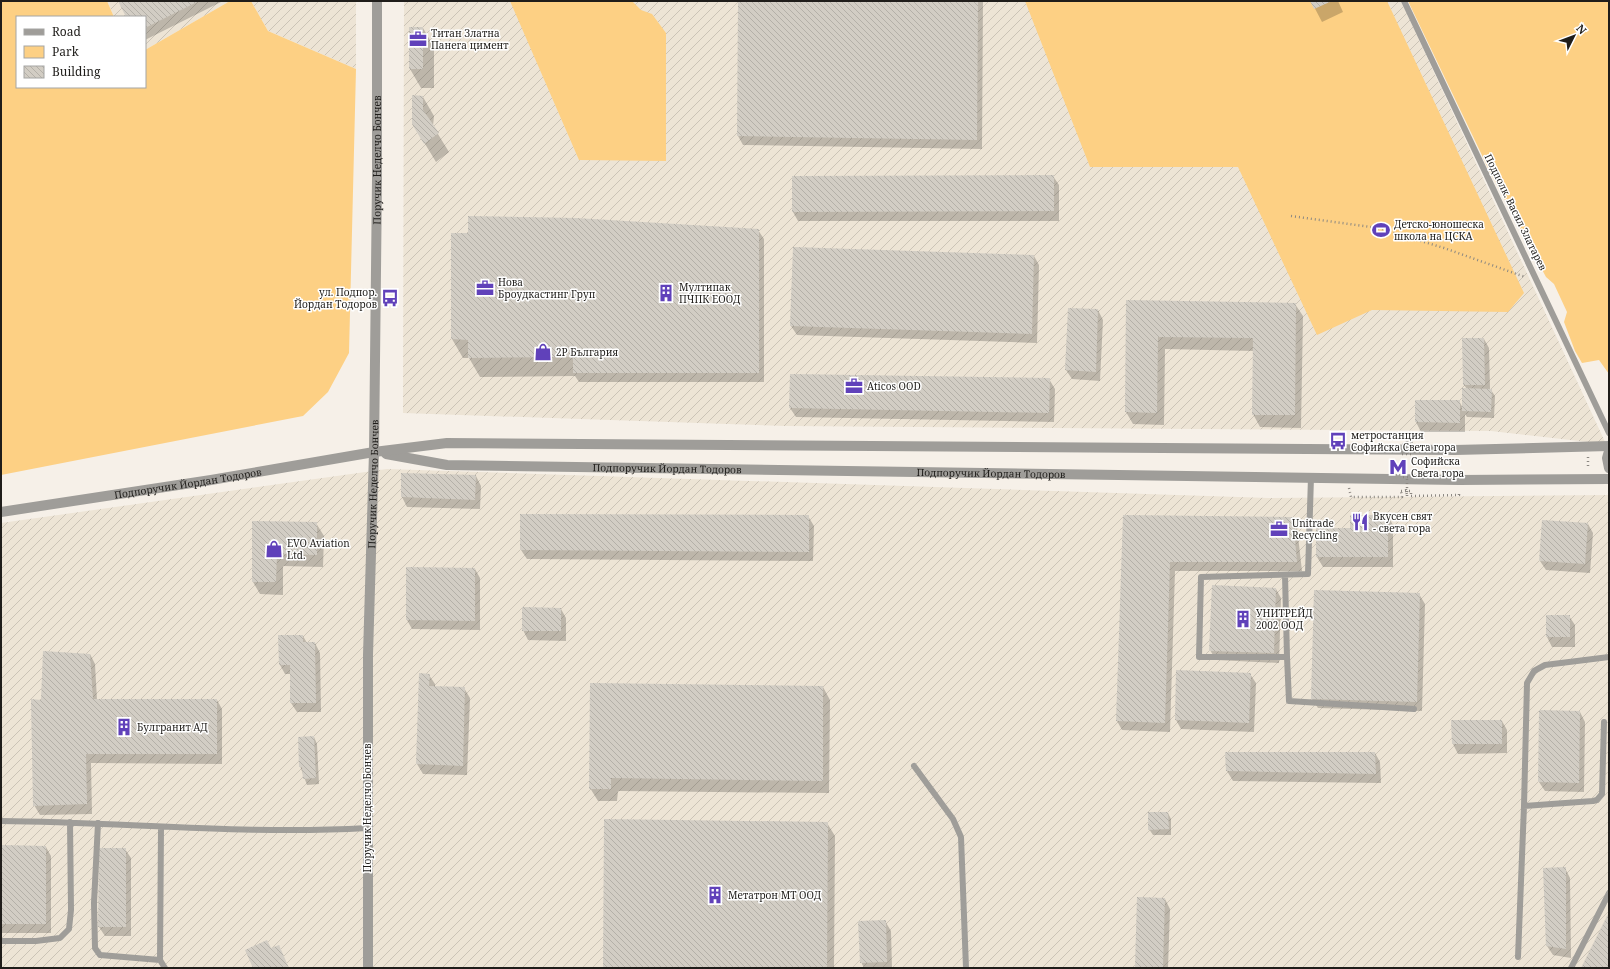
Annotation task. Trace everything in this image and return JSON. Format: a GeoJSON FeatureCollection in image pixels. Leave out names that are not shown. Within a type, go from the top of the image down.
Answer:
{"type":"FeatureCollection","features":[{"type":"Feature","properties":{"kind":"street","name":"Поручик Неделчо Бончев"},"geometry":{"type":"LineString","coordinates":[[368,968],[368,655],[374,452],[377,1]]}},
{"type":"Feature","properties":{"kind":"street","name":"Подпоручик Йордан Тодоров"},"geometry":{"type":"LineString","coordinates":[[1,512],[211,480],[374,452],[447,443],[1407,449],[1609,446]]}},
{"type":"Feature","properties":{"kind":"street"},"geometry":{"type":"LineString","coordinates":[[1609,451],[1607,458],[1609,468]]}},
{"type":"Feature","properties":{"kind":"street","name":"Подпоручик Йордан Тодоров"},"geometry":{"type":"LineString","coordinates":[[374,452],[447,465],[1311,477],[1407,476],[1609,479]]}},
{"type":"Feature","properties":{"kind":"lane","name":"Подполк. Васил Златарев"},"geometry":{"type":"LineString","coordinates":[[1404,1],[1609,433]]}},
{"type":"Feature","properties":{"kind":"lane"},"geometry":{"type":"LineString","coordinates":[[1287,657],[1199,657],[1201,577],[1308,574],[1311,477]]}},
{"type":"Feature","properties":{"kind":"lane"},"geometry":{"type":"LineString","coordinates":[[1285,575],[1288,701],[1414,708]]}},
{"type":"Feature","properties":{"kind":"lane"},"geometry":{"type":"LineString","coordinates":[[1518,958],[1527,683],[1534,671],[1545,665],[1609,657]]}},
{"type":"Feature","properties":{"kind":"lane"},"geometry":{"type":"LineString","coordinates":[[1524,806],[1597,800],[1602,794],[1604,722]]}},
{"type":"Feature","properties":{"kind":"lane"},"geometry":{"type":"LineString","coordinates":[[914,766],[953,819],[961,837],[966,968]]}},
{"type":"Feature","properties":{"kind":"lane"},"geometry":{"type":"LineString","coordinates":[[1,821],[98,823],[161,828],[312,830],[367,828]]}},
{"type":"Feature","properties":{"kind":"lane"},"geometry":{"type":"LineString","coordinates":[[1,941],[36,941],[60,938],[69,929],[71,910],[70,822]]}},
{"type":"Feature","properties":{"kind":"lane"},"geometry":{"type":"LineString","coordinates":[[98,823],[94,903],[95,948],[100,955],[160,960]]}},
{"type":"Feature","properties":{"kind":"lane"},"geometry":{"type":"LineString","coordinates":[[161,828],[160,960],[165,968]]}},
{"type":"Feature","properties":{"kind":"lane"},"geometry":{"type":"LineString","coordinates":[[1571,968],[1609,893]]}},
{"type":"Feature","properties":{"kind":"path"},"geometry":{"type":"LineString","coordinates":[[1291,216],[1378,228],[1444,248],[1538,282]]}},
{"type":"Feature","properties":{"kind":"path"},"geometry":{"type":"LineString","coordinates":[[1587,447],[1589,479]]}},
{"type":"Feature","properties":{"kind":"path"},"geometry":{"type":"LineString","coordinates":[[1407,476],[1407,496]]}},
{"type":"Feature","properties":{"kind":"path"},"geometry":{"type":"LineString","coordinates":[[1351,497],[1402,497],[1401,491],[1411,491],[1411,496],[1458,495]]}},
{"type":"Feature","properties":{"kind":"shaded area"},"geometry":{"type":"Polygon","coordinates":[[[107,1],[230,1],[146,49],[146,16],[114,16],[107,1]]]}},
{"type":"Feature","properties":{"kind":"shaded area"},"geometry":{"type":"Polygon","coordinates":[[[251,1],[356,1],[356,69],[268,31],[251,1]]]}},
{"type":"Feature","properties":{"kind":"shaded area"},"geometry":{"type":"Polygon","coordinates":[[[404,1],[1401,1],[1606,444],[1491,431],[785,426],[403,413],[404,1]]]}},
{"type":"Feature","properties":{"kind":"shaded area"},"geometry":{"type":"Polygon","coordinates":[[[387,469],[1269,498],[1609,495],[1609,968],[1,968],[1,523],[387,469]]]}},
{"type":"Feature","properties":{"kind":"green space"},"geometry":{"type":"Polygon","coordinates":[[[1,1],[107,1],[114,16],[16,16],[16,88],[146,88],[146,49],[230,1],[251,1],[268,31],[356,69],[349,353],[328,392],[303,416],[1,475],[1,1]]]}},
{"type":"Feature","properties":{"kind":"green space"},"geometry":{"type":"Polygon","coordinates":[[[510,1],[632,1],[641,10],[652,14],[666,33],[666,161],[579,160],[510,1]]]}},
{"type":"Feature","properties":{"kind":"green space","name":"Детско-юношеска школа на ЦСКА"},"geometry":{"type":"Polygon","coordinates":[[[1025,1],[1387,1],[1524,293],[1508,312],[1372,310],[1317,335],[1238,167],[1090,167],[1025,1]]]}},
{"type":"Feature","properties":{"kind":"green space"},"geometry":{"type":"Polygon","coordinates":[[[1408,1],[1609,1],[1609,374],[1599,360],[1582,363],[1575,351],[1564,322],[1567,312],[1554,284],[1546,277],[1490,172],[1408,1]]]}},
{"type":"Feature","properties":{"kind":"building"},"geometry":{"type":"Polygon","coordinates":[[[118,1],[199,1],[146,28],[146,16],[126,16],[118,1]]]}},
{"type":"Feature","properties":{"kind":"building"},"geometry":{"type":"Polygon","coordinates":[[[738,1],[978,1],[977,140],[737,136],[738,1]]]}},
{"type":"Feature","properties":{"kind":"building"},"geometry":{"type":"Polygon","coordinates":[[[1310,1],[1332,1],[1314,9],[1310,1]]]}},
{"type":"Feature","properties":{"kind":"building"},"geometry":{"type":"Polygon","coordinates":[[[409,27],[423,27],[423,69],[409,69],[409,27]]]}},
{"type":"Feature","properties":{"kind":"building"},"geometry":{"type":"Polygon","coordinates":[[[412,95],[423,96],[423,110],[439,133],[424,144],[412,124],[412,95]]]}},
{"type":"Feature","properties":{"kind":"building"},"geometry":{"type":"Polygon","coordinates":[[[1054,175],[1054,211],[792,212],[792,176],[1054,175]]]}},
{"type":"Feature","properties":{"kind":"building","name":"Мултипак ПЧПК ЕООД"},"geometry":{"type":"Polygon","coordinates":[[[468,216],[576,218],[759,229],[759,373],[573,373],[573,357],[468,358],[468,340],[451,339],[451,233],[468,233],[468,216]]]}},
{"type":"Feature","properties":{"kind":"building"},"geometry":{"type":"Polygon","coordinates":[[[793,247],[1034,255],[1032,334],[790,326],[793,247]]]}},
{"type":"Feature","properties":{"kind":"building"},"geometry":{"type":"Polygon","coordinates":[[[1126,300],[1296,303],[1295,415],[1252,415],[1253,338],[1158,337],[1157,413],[1125,412],[1126,300]]]}},
{"type":"Feature","properties":{"kind":"building"},"geometry":{"type":"Polygon","coordinates":[[[1068,308],[1098,309],[1096,372],[1065,370],[1068,308]]]}},
{"type":"Feature","properties":{"kind":"building"},"geometry":{"type":"Polygon","coordinates":[[[1462,338],[1484,338],[1485,385],[1463,385],[1462,338]]]}},
{"type":"Feature","properties":{"kind":"building"},"geometry":{"type":"Polygon","coordinates":[[[790,374],[1050,378],[1049,413],[789,408],[790,374]]]}},
{"type":"Feature","properties":{"kind":"building"},"geometry":{"type":"Polygon","coordinates":[[[1462,388],[1492,389],[1491,412],[1462,411],[1462,388]]]}},
{"type":"Feature","properties":{"kind":"building"},"geometry":{"type":"Polygon","coordinates":[[[1415,400],[1460,400],[1460,423],[1415,422],[1415,400]]]}},
{"type":"Feature","properties":{"kind":"building"},"geometry":{"type":"Polygon","coordinates":[[[401,473],[476,475],[475,500],[401,497],[401,473]]]}},
{"type":"Feature","properties":{"kind":"building"},"geometry":{"type":"Polygon","coordinates":[[[520,514],[809,515],[809,552],[520,550],[520,514]]]}},
{"type":"Feature","properties":{"kind":"building"},"geometry":{"type":"Polygon","coordinates":[[[1123,515],[1293,517],[1297,562],[1170,562],[1165,723],[1116,721],[1123,515]]]}},
{"type":"Feature","properties":{"kind":"building"},"geometry":{"type":"Polygon","coordinates":[[[1350,515],[1388,515],[1388,557],[1316,557],[1316,528],[1350,528],[1350,515]]]}},
{"type":"Feature","properties":{"kind":"building"},"geometry":{"type":"Polygon","coordinates":[[[1542,520],[1588,523],[1585,564],[1539,561],[1542,520]]]}},
{"type":"Feature","properties":{"kind":"building"},"geometry":{"type":"Polygon","coordinates":[[[252,521],[317,522],[317,555],[277,554],[276,582],[252,582],[252,521]]]}},
{"type":"Feature","properties":{"kind":"building"},"geometry":{"type":"Polygon","coordinates":[[[406,567],[475,568],[475,621],[406,620],[406,567]]]}},
{"type":"Feature","properties":{"kind":"building","name":"УНИТРЕЙД 2002 ООД"},"geometry":{"type":"Polygon","coordinates":[[[1212,585],[1276,588],[1274,653],[1209,651],[1212,585]]]}},
{"type":"Feature","properties":{"kind":"building"},"geometry":{"type":"Polygon","coordinates":[[[1314,590],[1420,593],[1417,702],[1311,699],[1314,590]]]}},
{"type":"Feature","properties":{"kind":"building"},"geometry":{"type":"Polygon","coordinates":[[[522,607],[561,608],[561,631],[522,631],[522,607]]]}},
{"type":"Feature","properties":{"kind":"building"},"geometry":{"type":"Polygon","coordinates":[[[1546,615],[1570,615],[1570,637],[1546,637],[1546,615]]]}},
{"type":"Feature","properties":{"kind":"building"},"geometry":{"type":"Polygon","coordinates":[[[278,635],[303,635],[303,642],[315,642],[316,703],[290,703],[290,665],[279,665],[278,635]]]}},
{"type":"Feature","properties":{"kind":"building","name":"Булгранит АД"},"geometry":{"type":"Polygon","coordinates":[[[43,651],[90,654],[93,699],[217,699],[217,754],[86,754],[87,804],[33,806],[31,699],[41,700],[43,651]]]}},
{"type":"Feature","properties":{"kind":"building"},"geometry":{"type":"Polygon","coordinates":[[[1176,670],[1251,673],[1249,723],[1175,720],[1176,670]]]}},
{"type":"Feature","properties":{"kind":"building"},"geometry":{"type":"Polygon","coordinates":[[[419,673],[430,674],[429,686],[465,687],[463,766],[416,764],[419,673]]]}},
{"type":"Feature","properties":{"kind":"building"},"geometry":{"type":"Polygon","coordinates":[[[590,683],[823,686],[823,781],[611,778],[611,789],[589,789],[590,683]]]}},
{"type":"Feature","properties":{"kind":"building"},"geometry":{"type":"Polygon","coordinates":[[[1539,710],[1580,711],[1579,783],[1538,782],[1539,710]]]}},
{"type":"Feature","properties":{"kind":"building"},"geometry":{"type":"Polygon","coordinates":[[[1451,720],[1502,720],[1502,744],[1452,744],[1451,720]]]}},
{"type":"Feature","properties":{"kind":"building"},"geometry":{"type":"Polygon","coordinates":[[[314,736],[316,778],[303,779],[302,767],[299,767],[298,737],[314,736]]]}},
{"type":"Feature","properties":{"kind":"building"},"geometry":{"type":"Polygon","coordinates":[[[1225,752],[1375,752],[1376,774],[1226,771],[1225,752]]]}},
{"type":"Feature","properties":{"kind":"building"},"geometry":{"type":"Polygon","coordinates":[[[1148,812],[1168,812],[1169,829],[1148,830],[1148,812]]]}},
{"type":"Feature","properties":{"kind":"building","name":"Метатрон МТ ООД"},"geometry":{"type":"Polygon","coordinates":[[[604,819],[828,822],[827,968],[603,968],[604,819]]]}},
{"type":"Feature","properties":{"kind":"building"},"geometry":{"type":"Polygon","coordinates":[[[1,845],[46,846],[46,924],[1,924],[1,845]]]}},
{"type":"Feature","properties":{"kind":"building"},"geometry":{"type":"Polygon","coordinates":[[[99,848],[126,848],[126,927],[98,927],[99,848]]]}},
{"type":"Feature","properties":{"kind":"building"},"geometry":{"type":"Polygon","coordinates":[[[1566,867],[1566,949],[1546,946],[1543,868],[1566,867]]]}},
{"type":"Feature","properties":{"kind":"building"},"geometry":{"type":"Polygon","coordinates":[[[1137,897],[1165,898],[1163,968],[1135,968],[1137,897]]]}},
{"type":"Feature","properties":{"kind":"building"},"geometry":{"type":"Polygon","coordinates":[[[1609,912],[1609,968],[1581,968],[1609,912]]]}},
{"type":"Feature","properties":{"kind":"building"},"geometry":{"type":"Polygon","coordinates":[[[886,920],[887,962],[860,963],[858,921],[886,920]]]}},
{"type":"Feature","properties":{"kind":"building"},"geometry":{"type":"Polygon","coordinates":[[[267,940],[271,948],[279,945],[289,968],[253,968],[245,950],[267,940]]]}},
{"type":"Feature","properties":{"kind":"place","name":"Титан Златна Панега цимент"},"geometry":{"type":"Point","coordinates":[418,39]}},
{"type":"Feature","properties":{"kind":"place","name":"Детско-юношеска школа на ЦСКА"},"geometry":{"type":"Point","coordinates":[1381,230]}},
{"type":"Feature","properties":{"kind":"place","name":"Нова Броудкастинг Груп"},"geometry":{"type":"Point","coordinates":[485,288]}},
{"type":"Feature","properties":{"kind":"place","name":"Мултипак ПЧПК ЕООД"},"geometry":{"type":"Point","coordinates":[666,293]}},
{"type":"Feature","properties":{"kind":"place","name":"ул. Подпор. Йордан Тодоров"},"geometry":{"type":"Point","coordinates":[390,298]}},
{"type":"Feature","properties":{"kind":"place","name":"2Р България"},"geometry":{"type":"Point","coordinates":[543,352]}},
{"type":"Feature","properties":{"kind":"place","name":"Aticos OOD"},"geometry":{"type":"Point","coordinates":[854,386]}},
{"type":"Feature","properties":{"kind":"place","name":"метростанция Софийска Света гора"},"geometry":{"type":"Point","coordinates":[1338,441]}},
{"type":"Feature","properties":{"kind":"place","name":"Софийска Света гора"},"geometry":{"type":"Point","coordinates":[1398,467]}},
{"type":"Feature","properties":{"kind":"place","name":"Вкусен свят - света гора"},"geometry":{"type":"Point","coordinates":[1360,522]}},
{"type":"Feature","properties":{"kind":"place","name":"Unitrade Recycling"},"geometry":{"type":"Point","coordinates":[1279,529]}},
{"type":"Feature","properties":{"kind":"place","name":"EVO Aviation Ltd."},"geometry":{"type":"Point","coordinates":[274,549]}},
{"type":"Feature","properties":{"kind":"place","name":"УНИТРЕЙД 2002 ООД"},"geometry":{"type":"Point","coordinates":[1243,619]}},
{"type":"Feature","properties":{"kind":"place","name":"Булгранит АД"},"geometry":{"type":"Point","coordinates":[124,727]}},
{"type":"Feature","properties":{"kind":"place","name":"Метатрон МТ ООД"},"geometry":{"type":"Point","coordinates":[715,895]}}]}
